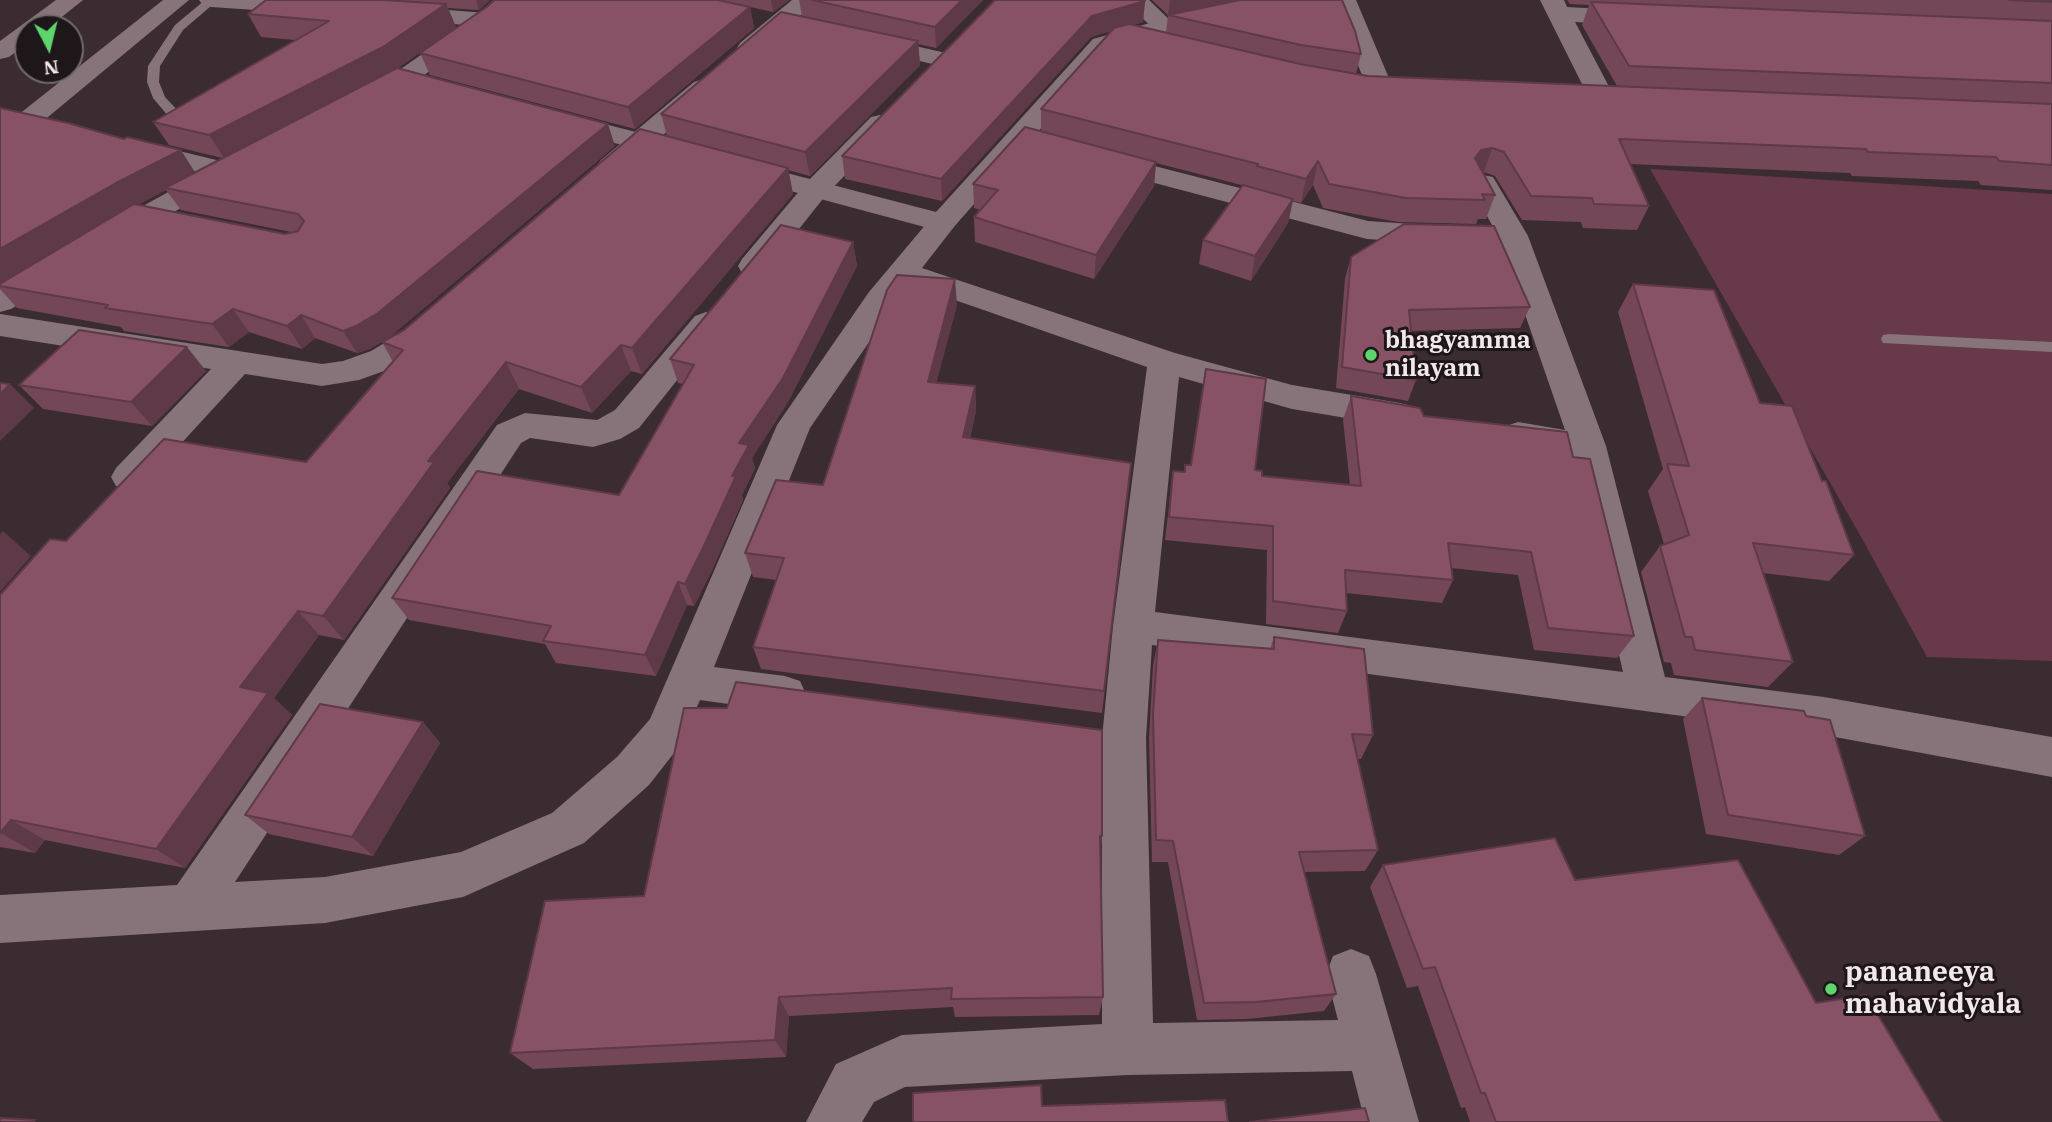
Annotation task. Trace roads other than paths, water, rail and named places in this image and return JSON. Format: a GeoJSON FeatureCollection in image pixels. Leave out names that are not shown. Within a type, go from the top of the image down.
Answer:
{"type":"FeatureCollection","features":[{"type":"Feature","properties":{"kind":"street"},"geometry":{"type":"LineString","coordinates":[[52,14],[71,0]]}},
{"type":"Feature","properties":{"kind":"street"},"geometry":{"type":"LineString","coordinates":[[27,121],[177,0]]}},
{"type":"Feature","properties":{"kind":"street"},"geometry":{"type":"LineString","coordinates":[[212,0],[327,5]]}},
{"type":"Feature","properties":{"kind":"street"},"geometry":{"type":"LineString","coordinates":[[345,109],[417,82],[507,0]]}},
{"type":"Feature","properties":{"kind":"street"},"geometry":{"type":"LineString","coordinates":[[1135,0],[1164,26]]}},
{"type":"Feature","properties":{"kind":"street"},"geometry":{"type":"LineString","coordinates":[[0,919],[325,900],[463,874],[568,828],[633,771],[666,731],[794,425],[880,299],[942,223],[1031,141],[1102,44],[1164,26],[1293,0]]}},
{"type":"Feature","properties":{"kind":"street"},"geometry":{"type":"LineString","coordinates":[[1344,0],[1369,88],[1409,91]]}},
{"type":"Feature","properties":{"kind":"street"},"geometry":{"type":"LineString","coordinates":[[1555,7],[1655,18]]}},
{"type":"Feature","properties":{"kind":"street"},"geometry":{"type":"LineString","coordinates":[[1555,7],[1602,98]]}},
{"type":"Feature","properties":{"kind":"street"},"geometry":{"type":"LineString","coordinates":[[375,12],[486,20]]}},
{"type":"Feature","properties":{"kind":"street"},"geometry":{"type":"LineString","coordinates":[[589,186],[786,17]]}},
{"type":"Feature","properties":{"kind":"street"},"geometry":{"type":"LineString","coordinates":[[190,908],[509,434],[525,425],[593,435],[627,419],[816,189],[951,49],[847,37]]}},
{"type":"Feature","properties":{"kind":"street"},"geometry":{"type":"LineString","coordinates":[[1127,37],[1179,49]]}},
{"type":"Feature","properties":{"kind":"street"},"geometry":{"type":"LineString","coordinates":[[1574,97],[1629,100]]}},
{"type":"Feature","properties":{"kind":"street"},"geometry":{"type":"LineString","coordinates":[[535,113],[942,223]]}},
{"type":"Feature","properties":{"kind":"street"},"geometry":{"type":"LineString","coordinates":[[0,114],[54,128]]}},
{"type":"Feature","properties":{"kind":"street"},"geometry":{"type":"LineString","coordinates":[[0,302],[145,215],[239,165],[107,141]]}},
{"type":"Feature","properties":{"kind":"street"},"geometry":{"type":"LineString","coordinates":[[1084,155],[1308,217],[1367,230],[1398,234],[1487,235]]}},
{"type":"Feature","properties":{"kind":"street"},"geometry":{"type":"LineString","coordinates":[[1483,183],[1487,235],[1588,446],[1649,695]]}},
{"type":"Feature","properties":{"kind":"street"},"geometry":{"type":"LineString","coordinates":[[145,215],[183,222]]}},
{"type":"Feature","properties":{"kind":"street"},"geometry":{"type":"LineString","coordinates":[[903,272],[1164,360],[1292,397],[1426,419]]}},
{"type":"Feature","properties":{"kind":"street"},"geometry":{"type":"LineString","coordinates":[[0,326],[235,364],[322,375],[347,372],[383,359],[405,346],[456,301]]}},
{"type":"Feature","properties":{"kind":"street"},"geometry":{"type":"LineString","coordinates":[[1128,1049],[1124,738],[1133,626],[1164,360]]}},
{"type":"Feature","properties":{"kind":"street"},"geometry":{"type":"LineString","coordinates":[[104,503],[235,364]]}},
{"type":"Feature","properties":{"kind":"street"},"geometry":{"type":"LineString","coordinates":[[1494,430],[1588,446]]}},
{"type":"Feature","properties":{"kind":"street"},"geometry":{"type":"LineString","coordinates":[[1133,626],[1824,716],[2052,757]]}},
{"type":"Feature","properties":{"kind":"street"},"geometry":{"type":"LineString","coordinates":[[688,681],[824,699]]}},
{"type":"Feature","properties":{"kind":"street"},"geometry":{"type":"LineString","coordinates":[[1083,733],[1124,738]]}},
{"type":"Feature","properties":{"kind":"street"},"geometry":{"type":"LineString","coordinates":[[1351,974],[1392,1122]]}},
{"type":"Feature","properties":{"kind":"street"},"geometry":{"type":"LineString","coordinates":[[833,1122],[855,1083],[902,1061],[1128,1049],[1370,1045]]}},
{"type":"Feature","properties":{"kind":"lane"},"geometry":{"type":"LineString","coordinates":[[174,114],[159,98],[153,82],[154,66],[179,27],[212,0]]}},
{"type":"Feature","properties":{"kind":"lane"},"geometry":{"type":"LineString","coordinates":[[1889,339],[2052,347]]}},
{"type":"Feature","properties":{"kind":"place","name":"bhagyamma nilayam"},"geometry":{"type":"Point","coordinates":[1371,355]}},
{"type":"Feature","properties":{"kind":"place","name":"pananeeya mahavidyala"},"geometry":{"type":"Point","coordinates":[1831,989]}}]}
